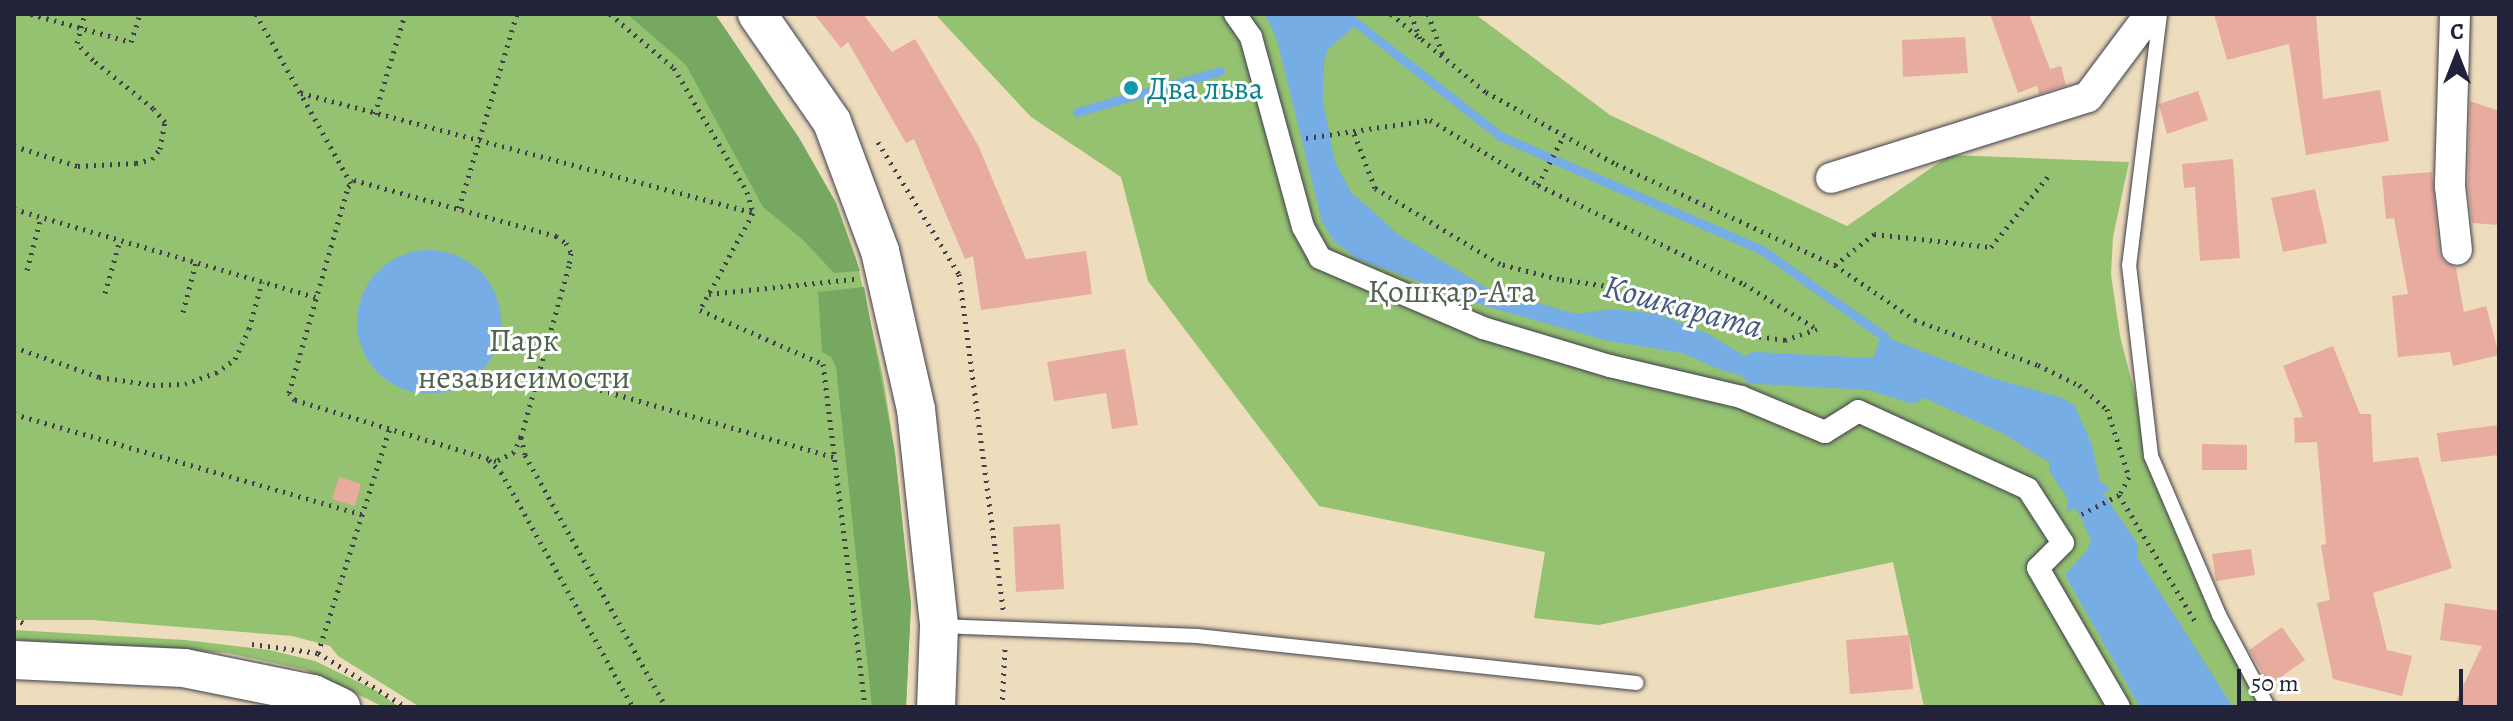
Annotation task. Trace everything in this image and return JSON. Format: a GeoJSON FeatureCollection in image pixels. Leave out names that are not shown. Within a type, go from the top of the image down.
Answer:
{"type":"FeatureCollection","features":[{"type":"Feature","properties":{"kind":"street"},"geometry":{"type":"LineString","coordinates":[[757,14],[832,122],[886,275],[916,409],[939,626],[936,707]]}},
{"type":"Feature","properties":{"kind":"street"},"geometry":{"type":"LineString","coordinates":[[1235,14],[1251,37],[1303,227],[1320,258],[1483,328],[1610,366],[1741,397],[1825,432],[1858,411],[2028,489],[2063,543],[2038,568],[2119,707]]}},
{"type":"Feature","properties":{"kind":"street"},"geometry":{"type":"LineString","coordinates":[[1831,178],[2088,97],[2150,14]]}},
{"type":"Feature","properties":{"kind":"street"},"geometry":{"type":"LineString","coordinates":[[2455,14],[2450,186],[2457,250]]}},
{"type":"Feature","properties":{"kind":"street"},"geometry":{"type":"LineString","coordinates":[[14,660],[184,668],[313,694],[341,707]]}},
{"type":"Feature","properties":{"kind":"lane"},"geometry":{"type":"LineString","coordinates":[[2160,14],[2129,265],[2151,456],[2219,615],[2268,707]]}},
{"type":"Feature","properties":{"kind":"lane"},"geometry":{"type":"LineString","coordinates":[[939,626],[1197,636],[1636,683]]}},
{"type":"Feature","properties":{"kind":"path"},"geometry":{"type":"LineString","coordinates":[[31,14],[131,42],[140,14]]}},
{"type":"Feature","properties":{"kind":"path"},"geometry":{"type":"LineString","coordinates":[[14,146],[78,166],[136,163],[152,159],[160,149],[165,122],[153,108],[93,60],[77,43],[85,14]]}},
{"type":"Feature","properties":{"kind":"path"},"geometry":{"type":"LineString","coordinates":[[256,14],[351,183],[289,393],[295,400],[496,461],[514,452],[521,437],[569,266],[571,253],[566,243],[556,236],[362,180],[351,183]]}},
{"type":"Feature","properties":{"kind":"path"},"geometry":{"type":"LineString","coordinates":[[375,114],[405,14]]}},
{"type":"Feature","properties":{"kind":"path"},"geometry":{"type":"LineString","coordinates":[[459,208],[517,14]]}},
{"type":"Feature","properties":{"kind":"path"},"geometry":{"type":"LineString","coordinates":[[610,14],[674,68],[747,192],[753,213],[700,310],[823,364],[865,707]]}},
{"type":"Feature","properties":{"kind":"path"},"geometry":{"type":"LineString","coordinates":[[1391,14],[1486,92],[1616,164],[1835,265],[1901,312],[2079,385],[2107,409],[2129,477],[2119,495],[2065,523]]}},
{"type":"Feature","properties":{"kind":"path"},"geometry":{"type":"LineString","coordinates":[[1411,14],[1421,40]]}},
{"type":"Feature","properties":{"kind":"path"},"geometry":{"type":"LineString","coordinates":[[1428,14],[1445,61]]}},
{"type":"Feature","properties":{"kind":"path"},"geometry":{"type":"LineString","coordinates":[[301,93],[753,213]]}},
{"type":"Feature","properties":{"kind":"path"},"geometry":{"type":"LineString","coordinates":[[1296,138],[1354,133],[1430,120],[1538,185],[1744,284],[1817,329],[1785,340],[1757,336],[1687,301],[1643,291],[1559,279],[1500,264],[1375,188],[1354,133]]}},
{"type":"Feature","properties":{"kind":"path"},"geometry":{"type":"LineString","coordinates":[[1538,185],[1564,135]]}},
{"type":"Feature","properties":{"kind":"path"},"geometry":{"type":"LineString","coordinates":[[875,138],[959,274],[1006,629],[1002,707]]}},
{"type":"Feature","properties":{"kind":"path"},"geometry":{"type":"LineString","coordinates":[[1835,265],[1874,234],[1991,247],[2050,174]]}},
{"type":"Feature","properties":{"kind":"path"},"geometry":{"type":"LineString","coordinates":[[14,209],[315,297]]}},
{"type":"Feature","properties":{"kind":"path"},"geometry":{"type":"LineString","coordinates":[[27,270],[41,217]]}},
{"type":"Feature","properties":{"kind":"path"},"geometry":{"type":"LineString","coordinates":[[105,293],[120,240]]}},
{"type":"Feature","properties":{"kind":"path"},"geometry":{"type":"LineString","coordinates":[[183,312],[196,262]]}},
{"type":"Feature","properties":{"kind":"path"},"geometry":{"type":"LineString","coordinates":[[708,294],[886,275]]}},
{"type":"Feature","properties":{"kind":"path"},"geometry":{"type":"LineString","coordinates":[[14,347],[99,377],[153,385],[185,384],[216,373],[235,359],[249,329],[262,282]]}},
{"type":"Feature","properties":{"kind":"path"},"geometry":{"type":"LineString","coordinates":[[539,372],[834,457]]}},
{"type":"Feature","properties":{"kind":"path"},"geometry":{"type":"LineString","coordinates":[[14,414],[364,515]]}},
{"type":"Feature","properties":{"kind":"path"},"geometry":{"type":"LineString","coordinates":[[318,653],[390,428]]}},
{"type":"Feature","properties":{"kind":"path"},"geometry":{"type":"LineString","coordinates":[[521,437],[532,473],[666,707]]}},
{"type":"Feature","properties":{"kind":"path"},"geometry":{"type":"LineString","coordinates":[[487,457],[501,472],[633,707]]}},
{"type":"Feature","properties":{"kind":"path"},"geometry":{"type":"LineString","coordinates":[[2119,495],[2198,626]]}},
{"type":"Feature","properties":{"kind":"green space","name":"Парк независимости"},"geometry":{"type":"Polygon","coordinates":[[[14,14],[715,14],[799,138],[836,203],[856,258],[883,377],[895,453],[911,604],[906,707],[420,707],[338,656],[330,646],[292,636],[92,620],[14,620],[14,14]]]}},
{"type":"Feature","properties":{"kind":"green space"},"geometry":{"type":"Polygon","coordinates":[[[627,14],[715,14],[799,138],[836,203],[860,271],[834,273],[802,239],[763,207],[686,65],[627,14]]]}},
{"type":"Feature","properties":{"kind":"green space","name":"Қошқар-Ата"},"geometry":{"type":"Polygon","coordinates":[[[935,14],[1475,14],[1610,115],[1847,226],[1950,155],[2129,162],[2113,237],[2111,274],[2120,336],[2151,456],[2268,707],[1924,707],[1893,562],[1599,625],[1534,618],[1545,552],[1319,506],[1148,281],[1121,177],[1031,117],[935,14]]]}},
{"type":"Feature","properties":{"kind":"green space"},"geometry":{"type":"Polygon","coordinates":[[[864,287],[895,453],[911,604],[906,707],[872,707],[836,367],[831,357],[822,352],[818,292],[864,287]]]}},
{"type":"Feature","properties":{"kind":"green space"},"geometry":{"type":"Polygon","coordinates":[[[14,630],[185,640],[269,650],[315,661],[377,691],[399,707],[384,707],[306,670],[227,653],[14,640],[14,630]]]}},
{"type":"Feature","properties":{"kind":"water"},"geometry":{"type":"Polygon","coordinates":[[[1265,14],[1348,14],[1355,26],[1328,49],[1324,62],[1323,101],[1335,162],[1351,192],[1399,235],[1487,288],[1576,314],[1612,309],[1658,314],[1707,333],[1746,357],[1803,365],[1792,381],[1763,382],[1721,370],[1682,353],[1608,341],[1485,306],[1358,259],[1334,241],[1322,222],[1277,40],[1265,14]]]}},
{"type":"Feature","properties":{"kind":"water"},"geometry":{"type":"Polygon","coordinates":[[[429,250],[457,256],[480,271],[495,294],[501,322],[495,350],[480,373],[457,388],[429,394],[401,388],[378,373],[363,350],[357,322],[363,294],[378,271],[401,256],[429,250]]]}},
{"type":"Feature","properties":{"kind":"water"},"geometry":{"type":"Polygon","coordinates":[[[1885,337],[1989,377],[2062,398],[2075,406],[2092,445],[2100,481],[2111,489],[2067,512],[2069,490],[2054,465],[2002,433],[1871,374],[1885,337]]]}},
{"type":"Feature","properties":{"kind":"water"},"geometry":{"type":"Polygon","coordinates":[[[2108,511],[2233,707],[2140,707],[2065,575],[2088,549],[2091,539],[2083,523],[2108,511]]]}},
{"type":"Feature","properties":{"kind":"building"},"geometry":{"type":"Polygon","coordinates":[[[814,14],[863,14],[892,52],[915,39],[978,145],[1026,259],[1086,251],[1092,294],[981,310],[973,256],[965,259],[914,139],[906,143],[848,42],[841,48],[814,14]]]}},
{"type":"Feature","properties":{"kind":"building"},"geometry":{"type":"Polygon","coordinates":[[[1990,14],[2029,14],[2050,69],[2061,66],[2066,85],[2039,94],[2037,86],[2018,93],[1990,14]]]}},
{"type":"Feature","properties":{"kind":"building"},"geometry":{"type":"Polygon","coordinates":[[[2214,14],[2316,14],[2323,99],[2380,90],[2389,141],[2306,155],[2289,44],[2227,60],[2214,14]]]}},
{"type":"Feature","properties":{"kind":"building"},"geometry":{"type":"Polygon","coordinates":[[[1965,37],[1968,73],[1903,77],[1902,40],[1965,37]]]}},
{"type":"Feature","properties":{"kind":"building"},"geometry":{"type":"Polygon","coordinates":[[[2198,91],[2208,120],[2167,134],[2159,104],[2198,91]]]}},
{"type":"Feature","properties":{"kind":"building"},"geometry":{"type":"Polygon","coordinates":[[[2470,101],[2499,111],[2499,225],[2472,223],[2468,185],[2470,101]]]}},
{"type":"Feature","properties":{"kind":"building"},"geometry":{"type":"Polygon","coordinates":[[[2233,159],[2240,258],[2200,261],[2195,187],[2184,188],[2182,164],[2233,159]]]}},
{"type":"Feature","properties":{"kind":"building"},"geometry":{"type":"Polygon","coordinates":[[[2432,172],[2439,253],[2443,261],[2456,268],[2464,312],[2486,306],[2499,355],[2453,366],[2450,352],[2398,357],[2392,296],[2408,294],[2394,218],[2386,219],[2382,176],[2432,172]]]}},
{"type":"Feature","properties":{"kind":"building"},"geometry":{"type":"Polygon","coordinates":[[[2315,189],[2327,243],[2283,252],[2271,198],[2315,189]]]}},
{"type":"Feature","properties":{"kind":"building"},"geometry":{"type":"Polygon","coordinates":[[[2333,346],[2360,414],[2371,414],[2373,462],[2418,457],[2452,568],[2373,593],[2387,650],[2412,656],[2402,696],[2333,679],[2317,603],[2330,600],[2321,545],[2326,544],[2317,442],[2295,443],[2294,418],[2303,417],[2283,366],[2333,346]]]}},
{"type":"Feature","properties":{"kind":"building"},"geometry":{"type":"Polygon","coordinates":[[[1125,349],[1138,425],[1112,429],[1106,393],[1054,401],[1047,362],[1125,349]]]}},
{"type":"Feature","properties":{"kind":"building"},"geometry":{"type":"Polygon","coordinates":[[[2499,425],[2499,455],[2441,462],[2437,433],[2499,425]]]}},
{"type":"Feature","properties":{"kind":"building"},"geometry":{"type":"Polygon","coordinates":[[[2202,444],[2247,445],[2247,470],[2202,470],[2202,444]]]}},
{"type":"Feature","properties":{"kind":"building"},"geometry":{"type":"Polygon","coordinates":[[[339,477],[361,484],[355,506],[332,499],[339,477]]]}},
{"type":"Feature","properties":{"kind":"building"},"geometry":{"type":"Polygon","coordinates":[[[1060,524],[1064,589],[1016,592],[1013,527],[1060,524]]]}},
{"type":"Feature","properties":{"kind":"building"},"geometry":{"type":"Polygon","coordinates":[[[2251,549],[2255,575],[2216,581],[2212,554],[2251,549]]]}},
{"type":"Feature","properties":{"kind":"building"},"geometry":{"type":"Polygon","coordinates":[[[2445,603],[2499,611],[2499,707],[2453,707],[2482,646],[2440,640],[2445,603]]]}},
{"type":"Feature","properties":{"kind":"building"},"geometry":{"type":"Polygon","coordinates":[[[2282,627],[2305,660],[2270,685],[2249,650],[2282,627]]]}},
{"type":"Feature","properties":{"kind":"building"},"geometry":{"type":"Polygon","coordinates":[[[1909,635],[1913,689],[1850,694],[1846,640],[1909,635]]]}},
{"type":"Feature","properties":{"kind":"waterway"},"geometry":{"type":"LineString","coordinates":[[1345,14],[1500,136],[1762,250],[1885,337],[1871,374]]}},
{"type":"Feature","properties":{"kind":"waterway"},"geometry":{"type":"LineString","coordinates":[[1077,112],[1220,71]]}},
{"type":"Feature","properties":{"kind":"waterway","name":"Кошкарата"},"geometry":{"type":"LineString","coordinates":[[1756,368],[1871,374],[1912,387]]}},
{"type":"Feature","properties":{"kind":"waterway","name":"Кошкарата"},"geometry":{"type":"LineString","coordinates":[[2065,466],[2122,549]]}},
{"type":"Feature","properties":{"kind":"place","name":"Два льва"},"geometry":{"type":"Point","coordinates":[1131,88]}}]}
